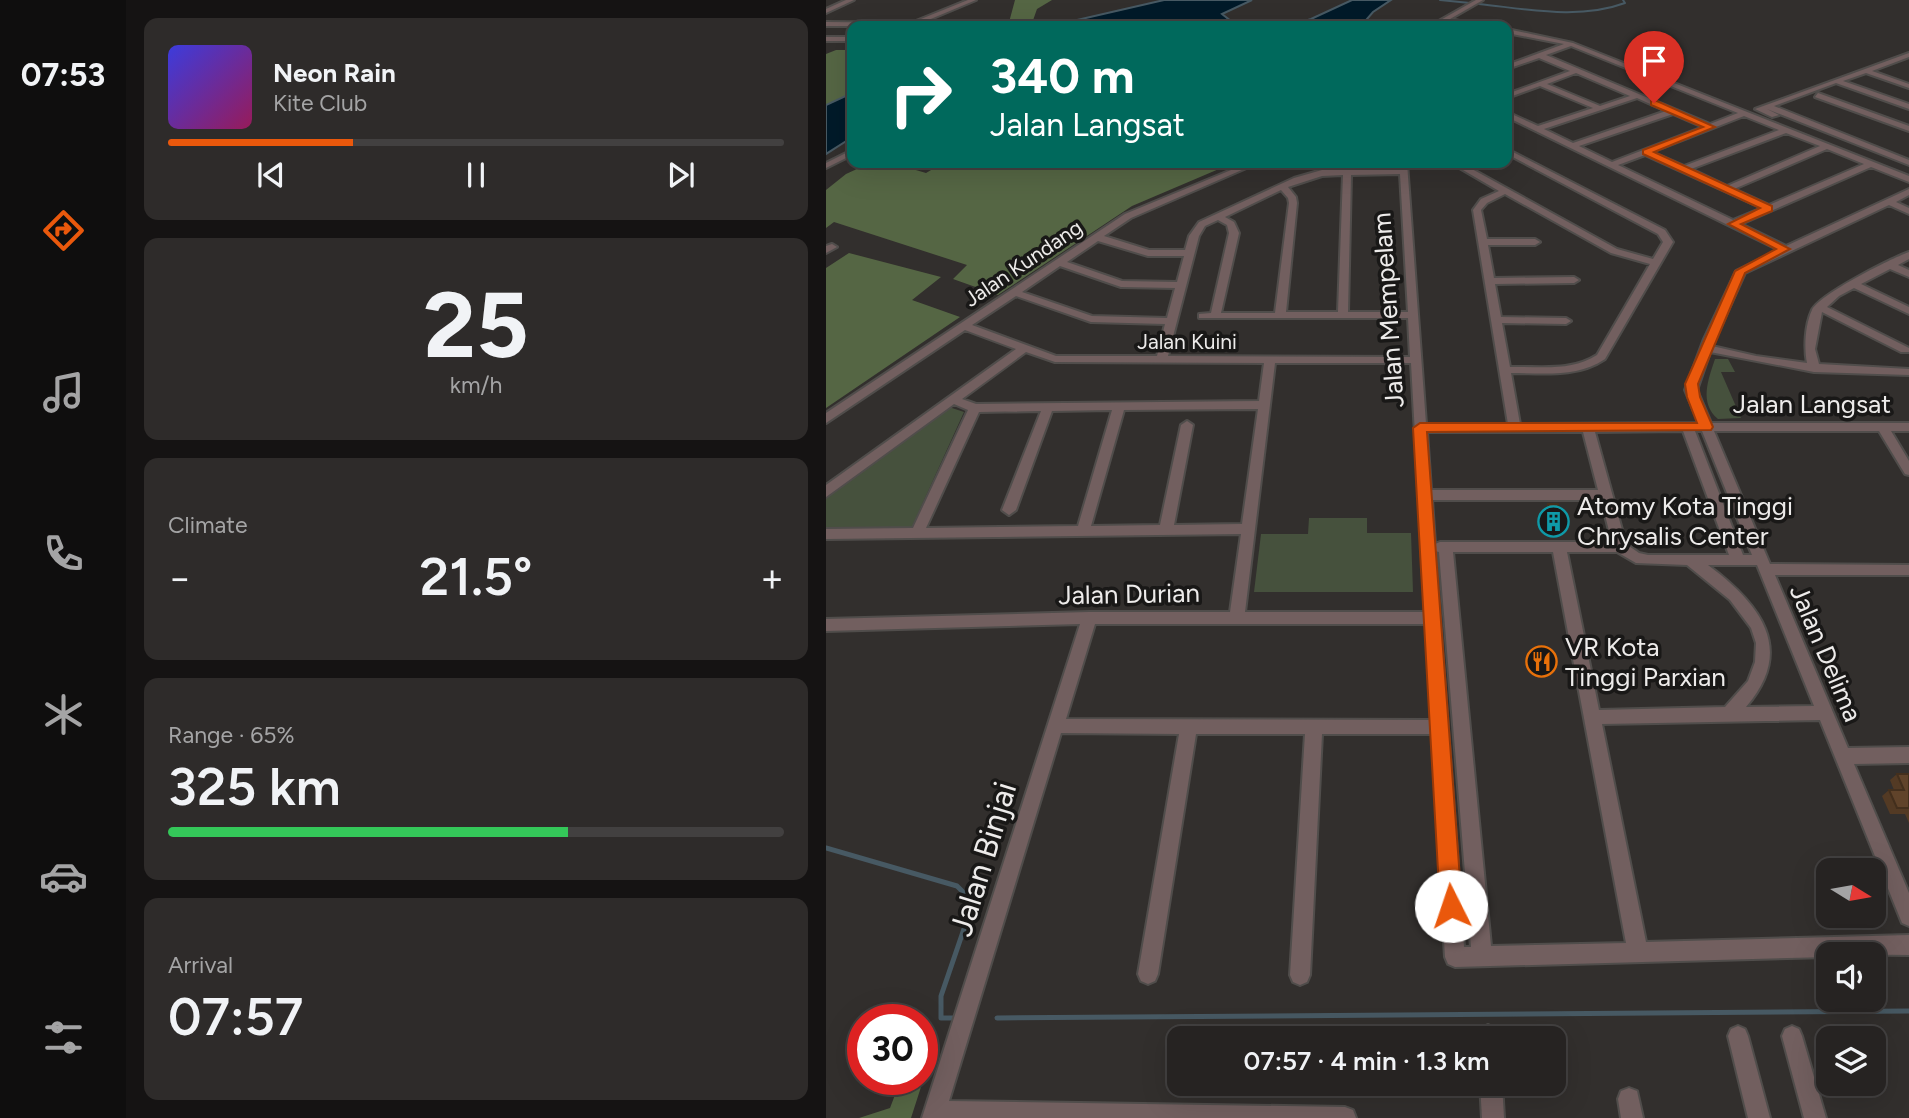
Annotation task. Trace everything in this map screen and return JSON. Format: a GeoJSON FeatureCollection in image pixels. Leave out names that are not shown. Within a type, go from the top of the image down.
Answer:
{"type":"FeatureCollection","features":[{"type":"Feature","properties":{"kind":"street"},"geometry":{"type":"LineString","coordinates":[[826,11],[851,0]]}},
{"type":"Feature","properties":{"kind":"street"},"geometry":{"type":"LineString","coordinates":[[944,0],[971,1]]}},
{"type":"Feature","properties":{"kind":"street"},"geometry":{"type":"LineString","coordinates":[[1442,21],[1480,0]]}},
{"type":"Feature","properties":{"kind":"street"},"geometry":{"type":"LineString","coordinates":[[923,21],[971,1]]}},
{"type":"Feature","properties":{"kind":"street"},"geometry":{"type":"LineString","coordinates":[[1445,19],[1455,21]]}},
{"type":"Feature","properties":{"kind":"street"},"geometry":{"type":"LineString","coordinates":[[826,24],[847,25]]}},
{"type":"Feature","properties":{"kind":"street"},"geometry":{"type":"LineString","coordinates":[[826,31],[847,32]]}},
{"type":"Feature","properties":{"kind":"street"},"geometry":{"type":"LineString","coordinates":[[1512,32],[1571,44],[1909,179]]}},
{"type":"Feature","properties":{"kind":"street"},"geometry":{"type":"LineString","coordinates":[[826,39],[847,39]]}},
{"type":"Feature","properties":{"kind":"street"},"geometry":{"type":"LineString","coordinates":[[1512,64],[1571,44]]}},
{"type":"Feature","properties":{"kind":"street"},"geometry":{"type":"LineString","coordinates":[[1539,55],[1711,127]]}},
{"type":"Feature","properties":{"kind":"street"},"geometry":{"type":"LineString","coordinates":[[1909,55],[1759,109],[1909,170]]}},
{"type":"Feature","properties":{"kind":"street"},"geometry":{"type":"LineString","coordinates":[[1893,61],[1909,66]]}},
{"type":"Feature","properties":{"kind":"street"},"geometry":{"type":"LineString","coordinates":[[1512,94],[1576,71]]}},
{"type":"Feature","properties":{"kind":"street"},"geometry":{"type":"LineString","coordinates":[[1867,71],[1909,86]]}},
{"type":"Feature","properties":{"kind":"street"},"geometry":{"type":"LineString","coordinates":[[1839,82],[1909,107]]}},
{"type":"Feature","properties":{"kind":"street"},"geometry":{"type":"LineString","coordinates":[[1541,84],[1601,108]]}},
{"type":"Feature","properties":{"kind":"street"},"geometry":{"type":"LineString","coordinates":[[1818,95],[1909,130]]}},
{"type":"Feature","properties":{"kind":"street"},"geometry":{"type":"LineString","coordinates":[[1537,129],[1637,96]]}},
{"type":"Feature","properties":{"kind":"street"},"geometry":{"type":"LineString","coordinates":[[1777,103],[1909,154]]}},
{"type":"Feature","properties":{"kind":"street"},"geometry":{"type":"LineString","coordinates":[[1767,106],[1909,163]]}},
{"type":"Feature","properties":{"kind":"street"},"geometry":{"type":"LineString","coordinates":[[1571,146],[1673,111]]}},
{"type":"Feature","properties":{"kind":"street"},"geometry":{"type":"LineString","coordinates":[[1611,165],[1745,113]]}},
{"type":"Feature","properties":{"kind":"street"},"geometry":{"type":"LineString","coordinates":[[1888,122],[1909,113]]}},
{"type":"Feature","properties":{"kind":"street"},"geometry":{"type":"LineString","coordinates":[[1512,116],[1785,249]]}},
{"type":"Feature","properties":{"kind":"street"},"geometry":{"type":"LineString","coordinates":[[1684,169],[1786,130]]}},
{"type":"Feature","properties":{"kind":"street"},"geometry":{"type":"LineString","coordinates":[[1727,189],[1828,146]]}},
{"type":"Feature","properties":{"kind":"street"},"geometry":{"type":"LineString","coordinates":[[1646,152],[1768,208]]}},
{"type":"Feature","properties":{"kind":"street"},"geometry":{"type":"LineString","coordinates":[[1505,370],[1577,368],[1591,365],[1601,357],[1668,242],[1662,232],[1512,154]]}},
{"type":"Feature","properties":{"kind":"street"},"geometry":{"type":"LineString","coordinates":[[826,166],[847,155]]}},
{"type":"Feature","properties":{"kind":"street"},"geometry":{"type":"LineString","coordinates":[[1733,224],[1871,164]]}},
{"type":"Feature","properties":{"kind":"street","name":"Jalan Kundang"},"geometry":{"type":"LineString","coordinates":[[826,419],[1137,211],[1242,168]]}},
{"type":"Feature","properties":{"kind":"street"},"geometry":{"type":"LineString","coordinates":[[1161,360],[1194,236],[1202,224],[1283,187],[1339,168],[1343,315]]}},
{"type":"Feature","properties":{"kind":"street","name":"Jalan Mempelam"},"geometry":{"type":"LineString","coordinates":[[1403,168],[1455,957],[1482,956]]}},
{"type":"Feature","properties":{"kind":"street"},"geometry":{"type":"LineString","coordinates":[[1464,168],[1614,251],[1656,263]]}},
{"type":"Feature","properties":{"kind":"street"},"geometry":{"type":"LineString","coordinates":[[1280,316],[1293,203],[1292,197],[1283,187]]}},
{"type":"Feature","properties":{"kind":"street"},"geometry":{"type":"LineString","coordinates":[[1506,191],[1483,201],[1477,210],[1515,427]]}},
{"type":"Feature","properties":{"kind":"street","name":"Jalan Delima"},"geometry":{"type":"LineString","coordinates":[[1909,192],[1741,271],[1706,348],[1691,390],[1909,916]]}},
{"type":"Feature","properties":{"kind":"street"},"geometry":{"type":"LineString","coordinates":[[1887,201],[1909,211]]}},
{"type":"Feature","properties":{"kind":"street"},"geometry":{"type":"LineString","coordinates":[[1215,316],[1234,230],[1218,216]]}},
{"type":"Feature","properties":{"kind":"street"},"geometry":{"type":"LineString","coordinates":[[1096,237],[1148,253],[1190,253]]}},
{"type":"Feature","properties":{"kind":"street"},"geometry":{"type":"LineString","coordinates":[[1483,242],[1535,242]]}},
{"type":"Feature","properties":{"kind":"street"},"geometry":{"type":"LineString","coordinates":[[1814,369],[1811,344],[1815,315],[1820,307],[1853,284],[1909,255]]}},
{"type":"Feature","properties":{"kind":"street"},"geometry":{"type":"LineString","coordinates":[[1058,262],[1121,284],[1181,285]]}},
{"type":"Feature","properties":{"kind":"street"},"geometry":{"type":"LineString","coordinates":[[1890,265],[1909,274]]}},
{"type":"Feature","properties":{"kind":"street"},"geometry":{"type":"LineString","coordinates":[[1489,281],[1574,281]]}},
{"type":"Feature","properties":{"kind":"street"},"geometry":{"type":"LineString","coordinates":[[1853,284],[1909,311]]}},
{"type":"Feature","properties":{"kind":"street"},"geometry":{"type":"LineString","coordinates":[[1013,292],[1100,320],[1172,321]]}},
{"type":"Feature","properties":{"kind":"street"},"geometry":{"type":"LineString","coordinates":[[1820,307],[1905,350]]}},
{"type":"Feature","properties":{"kind":"street"},"geometry":{"type":"LineString","coordinates":[[1202,316],[1413,315]]}},
{"type":"Feature","properties":{"kind":"street"},"geometry":{"type":"LineString","coordinates":[[1496,320],[1566,321]]}},
{"type":"Feature","properties":{"kind":"street","name":"Jalan Kuini"},"geometry":{"type":"LineString","coordinates":[[964,326],[1055,359],[1415,360]]}},
{"type":"Feature","properties":{"kind":"street"},"geometry":{"type":"LineString","coordinates":[[826,492],[1024,348]]}},
{"type":"Feature","properties":{"kind":"street"},"geometry":{"type":"LineString","coordinates":[[1706,348],[1754,361],[1814,369],[1909,372]]}},
{"type":"Feature","properties":{"kind":"street"},"geometry":{"type":"LineString","coordinates":[[1237,617],[1270,361]]}},
{"type":"Feature","properties":{"kind":"street"},"geometry":{"type":"LineString","coordinates":[[952,399],[975,408],[1263,405]]}},
{"type":"Feature","properties":{"kind":"street"},"geometry":{"type":"LineString","coordinates":[[1009,510],[1048,407]]}},
{"type":"Feature","properties":{"kind":"street"},"geometry":{"type":"LineString","coordinates":[[1083,531],[1119,407]]}},
{"type":"Feature","properties":{"kind":"street"},"geometry":{"type":"LineString","coordinates":[[916,533],[975,408]]}},
{"type":"Feature","properties":{"kind":"street"},"geometry":{"type":"LineString","coordinates":[[1166,530],[1187,425]]}},
{"type":"Feature","properties":{"kind":"street"},"geometry":{"type":"LineString","coordinates":[[1588,427],[1619,547]]}},
{"type":"Feature","properties":{"kind":"street"},"geometry":{"type":"LineString","coordinates":[[1687,427],[1738,560]]}},
{"type":"Feature","properties":{"kind":"street","name":"Jalan Langsat"},"geometry":{"type":"LineString","coordinates":[[1420,428],[1909,427]]}},
{"type":"Feature","properties":{"kind":"street"},"geometry":{"type":"LineString","coordinates":[[1883,428],[1909,471]]}},
{"type":"Feature","properties":{"kind":"street"},"geometry":{"type":"LineString","coordinates":[[1424,495],[1605,495]]}},
{"type":"Feature","properties":{"kind":"street"},"geometry":{"type":"LineString","coordinates":[[826,534],[1248,529]]}},
{"type":"Feature","properties":{"kind":"street"},"geometry":{"type":"LineString","coordinates":[[1428,547],[1619,547],[1636,558],[1648,561],[1738,560],[1763,565],[1909,570]]}},
{"type":"Feature","properties":{"kind":"street"},"geometry":{"type":"LineString","coordinates":[[1446,547],[1482,956],[1909,945]]}},
{"type":"Feature","properties":{"kind":"street"},"geometry":{"type":"LineString","coordinates":[[1559,547],[1638,952]]}},
{"type":"Feature","properties":{"kind":"street"},"geometry":{"type":"LineString","coordinates":[[1690,560],[1732,591],[1745,605],[1760,632],[1763,661],[1758,679],[1729,715]]}},
{"type":"Feature","properties":{"kind":"street","name":"Jalan Durian"},"geometry":{"type":"LineString","coordinates":[[826,625],[1090,618],[1432,618]]}},
{"type":"Feature","properties":{"kind":"street","name":"Jalan Binjai"},"geometry":{"type":"LineString","coordinates":[[934,1115],[1090,618]]}},
{"type":"Feature","properties":{"kind":"street"},"geometry":{"type":"LineString","coordinates":[[1593,717],[1825,713]]}},
{"type":"Feature","properties":{"kind":"street"},"geometry":{"type":"LineString","coordinates":[[1055,726],[1440,727]]}},
{"type":"Feature","properties":{"kind":"street"},"geometry":{"type":"LineString","coordinates":[[1148,974],[1189,726]]}},
{"type":"Feature","properties":{"kind":"street"},"geometry":{"type":"LineString","coordinates":[[1300,975],[1314,727]]}},
{"type":"Feature","properties":{"kind":"street"},"geometry":{"type":"LineString","coordinates":[[1842,756],[1909,755]]}},
{"type":"Feature","properties":{"kind":"street"},"geometry":{"type":"LineString","coordinates":[[1738,1036],[1759,1118]]}},
{"type":"Feature","properties":{"kind":"street"},"geometry":{"type":"LineString","coordinates":[[1791,1036],[1815,1118]]}},
{"type":"Feature","properties":{"kind":"street"},"geometry":{"type":"LineString","coordinates":[[1492,1096],[1493,1118]]}},
{"type":"Feature","properties":{"kind":"street"},"geometry":{"type":"LineString","coordinates":[[934,1115],[1344,1117]]}},
{"type":"Feature","properties":{"kind":"green space"},"geometry":{"type":"Polygon","coordinates":[[[1015,0],[1052,0],[1037,9],[1033,21],[1009,21],[1015,0]]]}},
{"type":"Feature","properties":{"kind":"green space"},"geometry":{"type":"Polygon","coordinates":[[[847,50],[847,95],[826,105],[826,54],[847,50]]]}},
{"type":"Feature","properties":{"kind":"green space"},"geometry":{"type":"Polygon","coordinates":[[[859,168],[909,168],[926,173],[934,168],[1221,168],[1132,206],[998,295],[953,279],[967,265],[834,222],[826,228],[826,190],[846,174],[859,168]]]}},
{"type":"Feature","properties":{"kind":"green space"},"geometry":{"type":"Polygon","coordinates":[[[849,253],[941,277],[912,300],[960,317],[826,408],[826,268],[849,253]]]}},
{"type":"Feature","properties":{"kind":"green space"},"geometry":{"type":"Polygon","coordinates":[[[1715,359],[1728,359],[1735,372],[1721,372],[1741,418],[1718,419],[1712,413],[1707,391],[1715,359]]]}},
{"type":"Feature","properties":{"kind":"green space"},"geometry":{"type":"Polygon","coordinates":[[[949,407],[964,412],[911,529],[826,530],[826,497],[949,407]]]}},
{"type":"Feature","properties":{"kind":"green space"},"geometry":{"type":"Polygon","coordinates":[[[1309,518],[1367,518],[1367,533],[1411,533],[1413,592],[1254,592],[1261,534],[1308,534],[1309,518]]]}},
{"type":"Feature","properties":{"kind":"green space"},"geometry":{"type":"Polygon","coordinates":[[[895,1095],[918,1095],[911,1118],[859,1118],[890,1108],[895,1095]]]}},
{"type":"Feature","properties":{"kind":"water"},"geometry":{"type":"Polygon","coordinates":[[[1164,0],[1252,0],[1222,14],[1231,21],[1073,21],[1164,0]]]}},
{"type":"Feature","properties":{"kind":"water"},"geometry":{"type":"Polygon","coordinates":[[[1352,0],[1391,0],[1365,21],[1305,21],[1352,0]]]}},
{"type":"Feature","properties":{"kind":"water"},"geometry":{"type":"Polygon","coordinates":[[[847,95],[847,141],[826,154],[826,105],[847,95]]]}},
{"type":"Feature","properties":{"kind":"building","name":"Atomy Kota Tinggi Chrysalis Center"},"geometry":{"type":"Polygon","coordinates":[[[1548,504],[1558,504],[1563,530],[1553,530],[1548,504]]]}},
{"type":"Feature","properties":{"kind":"building"},"geometry":{"type":"Polygon","coordinates":[[[1897,774],[1909,774],[1909,808],[1897,808],[1889,790],[1904,790],[1897,774]]]}},
{"type":"Feature","properties":{"kind":"waterway"},"geometry":{"type":"LineString","coordinates":[[1440,0],[1470,3]]}},
{"type":"Feature","properties":{"kind":"waterway"},"geometry":{"type":"LineString","coordinates":[[1479,4],[1571,12],[1607,8],[1625,3],[1623,0]]}},
{"type":"Feature","properties":{"kind":"waterway"},"geometry":{"type":"LineString","coordinates":[[826,848],[957,886],[966,895],[966,923],[941,996],[941,1018],[957,1018]]}},
{"type":"Feature","properties":{"kind":"waterway"},"geometry":{"type":"LineString","coordinates":[[997,1018],[1909,1011]]}},
{"type":"Feature","properties":{"kind":"place","name":"Atomy Kota Tinggi Chrysalis Center"},"geometry":{"type":"Point","coordinates":[1554,521]}},
{"type":"Feature","properties":{"kind":"place","name":"VR Kota Tinggi Parxian"},"geometry":{"type":"Point","coordinates":[1542,662]}},
{"type":"Feature","properties":{"kind":"route"},"geometry":{"type":"LineString","coordinates":[[1451,906],[1420,428],[1706,427],[1693,397],[1691,384],[1728,295],[1741,271],[1785,249],[1733,224],[1768,208],[1646,152],[1711,127],[1654,103]]}}]}
